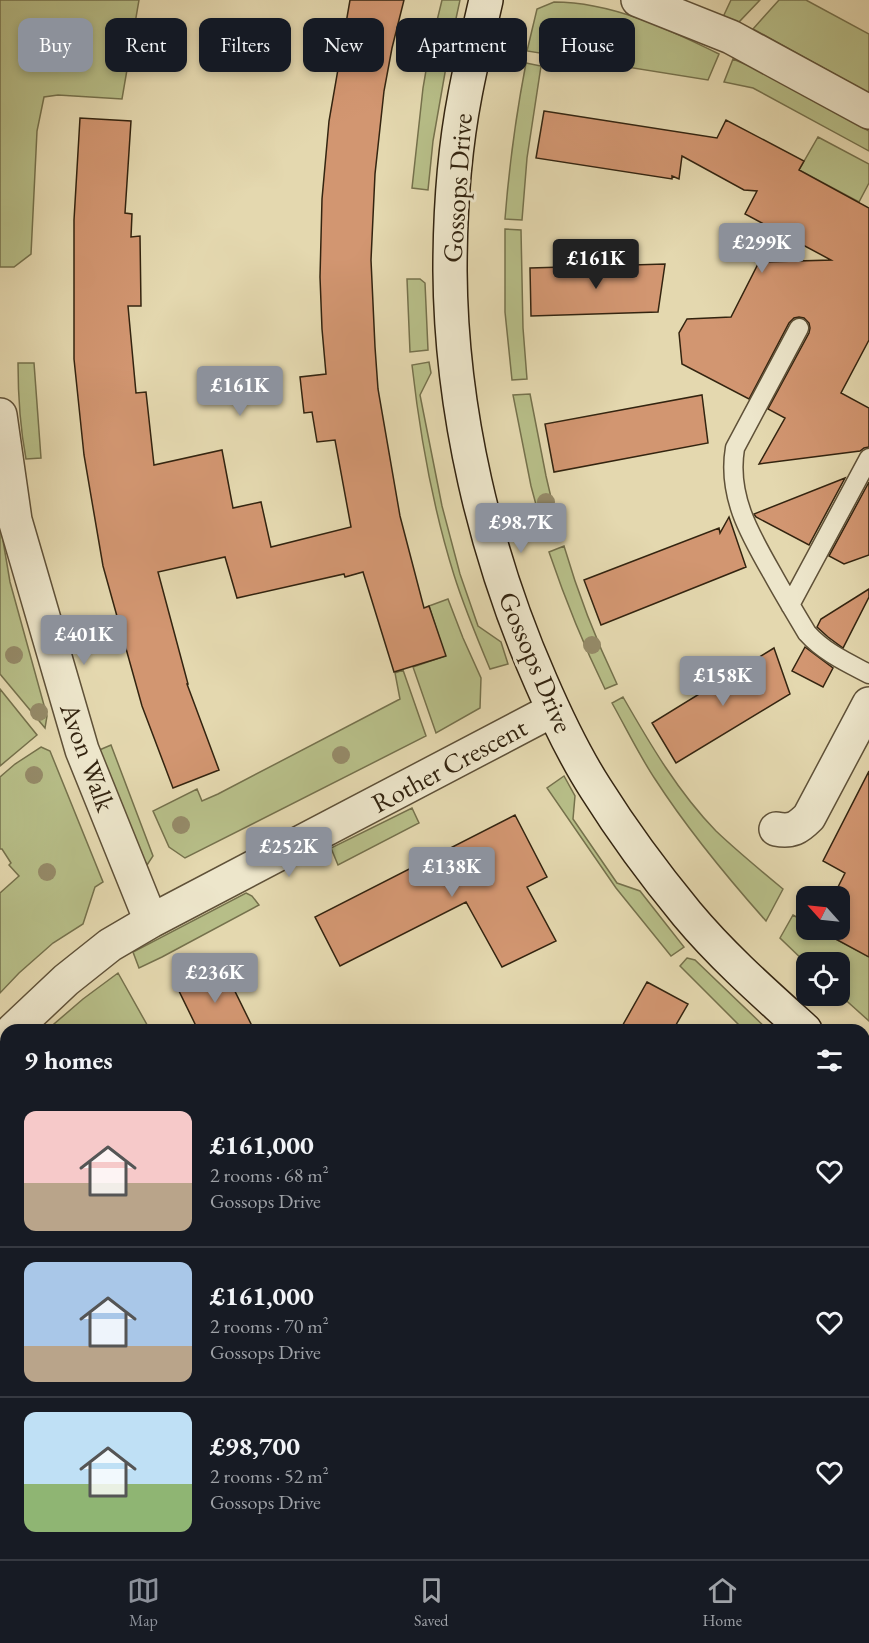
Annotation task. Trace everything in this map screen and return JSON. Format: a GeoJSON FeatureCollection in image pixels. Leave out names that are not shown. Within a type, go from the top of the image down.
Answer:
{"type":"FeatureCollection","features":[{"type":"Feature","properties":{"kind":"street","name":"Gossops Drive"},"geometry":{"type":"LineString","coordinates":[[486,0],[465,96],[458,146],[452,208],[450,272],[453,333],[461,406],[473,473],[503,583],[521,635],[553,710],[595,787],[624,831],[687,914],[752,983],[798,1024]]}},
{"type":"Feature","properties":{"kind":"street"},"geometry":{"type":"LineString","coordinates":[[638,0],[731,37],[869,112]]}},
{"type":"Feature","properties":{"kind":"street","name":"Avon Walk"},"geometry":{"type":"LineString","coordinates":[[0,415],[15,520],[82,750],[151,921]]}},
{"type":"Feature","properties":{"kind":"street"},"geometry":{"type":"LineString","coordinates":[[776,829],[787,831],[800,826],[809,817],[869,704]]}},
{"type":"Feature","properties":{"kind":"street","name":"Rother Crescent"},"geometry":{"type":"LineString","coordinates":[[18,1024],[66,980],[110,945],[151,921],[553,710]]}},
{"type":"Feature","properties":{"kind":"lane"},"geometry":{"type":"LineString","coordinates":[[799,328],[735,448],[732,464],[738,504],[751,537],[807,633],[829,652],[869,674]]}},
{"type":"Feature","properties":{"kind":"lane"},"geometry":{"type":"LineString","coordinates":[[790,605],[869,458]]}},
{"type":"Feature","properties":{"kind":"green space"},"geometry":{"type":"Polygon","coordinates":[[[0,0],[139,0],[136,18],[105,18],[105,72],[127,72],[122,99],[58,95],[44,97],[37,131],[31,254],[14,267],[0,267],[0,0]]]}},
{"type":"Feature","properties":{"kind":"green space"},"geometry":{"type":"Polygon","coordinates":[[[442,0],[460,0],[456,18],[438,18],[442,0]]]}},
{"type":"Feature","properties":{"kind":"green space"},"geometry":{"type":"Polygon","coordinates":[[[731,0],[760,0],[738,23],[723,17],[731,0]]]}},
{"type":"Feature","properties":{"kind":"green space"},"geometry":{"type":"Polygon","coordinates":[[[779,0],[806,0],[869,34],[869,93],[753,29],[779,0]]]}},
{"type":"Feature","properties":{"kind":"green space"},"geometry":{"type":"Polygon","coordinates":[[[554,2],[576,3],[618,12],[639,19],[680,35],[719,54],[708,80],[635,68],[635,18],[539,18],[539,53],[527,51],[537,9],[554,2]]]}},
{"type":"Feature","properties":{"kind":"green space"},"geometry":{"type":"Polygon","coordinates":[[[733,59],[752,67],[869,131],[869,151],[753,88],[724,82],[733,59]]]}},
{"type":"Feature","properties":{"kind":"green space"},"geometry":{"type":"Polygon","coordinates":[[[527,63],[539,66],[540,72],[527,158],[522,220],[505,219],[519,102],[527,63]]]}},
{"type":"Feature","properties":{"kind":"green space"},"geometry":{"type":"Polygon","coordinates":[[[426,72],[445,72],[433,141],[428,190],[412,188],[426,72]]]}},
{"type":"Feature","properties":{"kind":"green space"},"geometry":{"type":"Polygon","coordinates":[[[818,137],[869,164],[869,183],[859,202],[799,170],[818,137]]]}},
{"type":"Feature","properties":{"kind":"green space"},"geometry":{"type":"Polygon","coordinates":[[[505,229],[521,230],[523,328],[527,379],[512,380],[505,312],[505,229]]]}},
{"type":"Feature","properties":{"kind":"green space"},"geometry":{"type":"Polygon","coordinates":[[[407,279],[420,279],[425,283],[428,350],[410,352],[407,279]]]}},
{"type":"Feature","properties":{"kind":"green space"},"geometry":{"type":"Polygon","coordinates":[[[429,362],[431,373],[420,395],[442,506],[460,574],[478,626],[501,642],[508,664],[490,669],[454,575],[428,472],[412,365],[429,362]]]}},
{"type":"Feature","properties":{"kind":"green space"},"geometry":{"type":"Polygon","coordinates":[[[18,363],[34,363],[41,458],[26,459],[18,387],[18,363]]]}},
{"type":"Feature","properties":{"kind":"green space"},"geometry":{"type":"Polygon","coordinates":[[[530,394],[560,536],[545,538],[531,486],[513,395],[530,394]]]}},
{"type":"Feature","properties":{"kind":"green space"},"geometry":{"type":"Polygon","coordinates":[[[0,523],[10,582],[47,716],[45,728],[0,674],[0,523]]]}},
{"type":"Feature","properties":{"kind":"green space"},"geometry":{"type":"Polygon","coordinates":[[[564,546],[601,650],[617,684],[605,689],[561,587],[549,552],[564,546]]]}},
{"type":"Feature","properties":{"kind":"green space"},"geometry":{"type":"Polygon","coordinates":[[[448,599],[481,678],[480,708],[436,733],[413,667],[445,656],[429,606],[448,599]]]}},
{"type":"Feature","properties":{"kind":"green space"},"geometry":{"type":"Polygon","coordinates":[[[403,670],[426,736],[185,858],[169,847],[153,811],[197,789],[202,801],[218,794],[400,699],[395,673],[403,670]]]}},
{"type":"Feature","properties":{"kind":"green space"},"geometry":{"type":"Polygon","coordinates":[[[0,689],[37,735],[0,766],[0,689]]]}},
{"type":"Feature","properties":{"kind":"green space"},"geometry":{"type":"Polygon","coordinates":[[[623,697],[665,767],[702,816],[732,846],[783,889],[766,921],[694,834],[649,770],[612,703],[623,697]]]}},
{"type":"Feature","properties":{"kind":"green space"},"geometry":{"type":"Polygon","coordinates":[[[111,745],[153,856],[147,865],[136,847],[97,751],[111,745]]]}},
{"type":"Feature","properties":{"kind":"green space"},"geometry":{"type":"Polygon","coordinates":[[[41,747],[50,751],[103,882],[95,887],[83,924],[53,943],[0,993],[0,893],[19,876],[9,865],[11,863],[0,849],[0,777],[41,747]]]}},
{"type":"Feature","properties":{"kind":"green space"},"geometry":{"type":"Polygon","coordinates":[[[564,776],[575,796],[573,819],[617,883],[640,891],[684,947],[671,956],[616,888],[547,788],[564,776]]]}},
{"type":"Feature","properties":{"kind":"green space"},"geometry":{"type":"Polygon","coordinates":[[[412,808],[419,823],[338,865],[331,848],[412,808]]]}},
{"type":"Feature","properties":{"kind":"green space"},"geometry":{"type":"Polygon","coordinates":[[[246,893],[252,896],[259,905],[139,968],[133,952],[246,893]]]}},
{"type":"Feature","properties":{"kind":"green space"},"geometry":{"type":"Polygon","coordinates":[[[793,915],[796,917],[796,940],[838,940],[869,957],[869,1021],[850,1004],[850,952],[796,953],[780,938],[793,915]]]}},
{"type":"Feature","properties":{"kind":"green space"},"geometry":{"type":"Polygon","coordinates":[[[687,958],[695,960],[762,1024],[738,1024],[680,966],[687,958]]]}},
{"type":"Feature","properties":{"kind":"green space"},"geometry":{"type":"Polygon","coordinates":[[[118,973],[147,1024],[54,1024],[118,973]]]}},
{"type":"Feature","properties":{"kind":"building"},"geometry":{"type":"Polygon","coordinates":[[[350,0],[404,0],[400,18],[396,18],[396,32],[384,91],[375,174],[371,260],[375,347],[378,389],[400,516],[424,608],[429,606],[446,656],[394,672],[363,572],[345,577],[344,574],[237,598],[225,557],[158,572],[187,684],[219,770],[173,788],[142,706],[103,566],[84,455],[74,359],[74,220],[80,118],[131,121],[125,213],[132,214],[131,237],[140,236],[141,306],[128,306],[136,393],[146,392],[154,465],[222,450],[233,508],[261,502],[271,547],[351,527],[335,440],[317,442],[312,412],[304,413],[300,377],[326,374],[320,277],[322,199],[329,121],[338,72],[384,72],[384,18],[347,18],[350,0]]]}},
{"type":"Feature","properties":{"kind":"building"},"geometry":{"type":"Polygon","coordinates":[[[544,111],[717,138],[726,120],[804,161],[799,170],[869,208],[869,340],[841,393],[869,408],[869,447],[860,451],[759,464],[785,418],[768,409],[809,333],[809,323],[804,318],[794,318],[789,323],[749,399],[682,364],[679,333],[687,319],[731,317],[759,262],[831,260],[745,214],[757,191],[744,190],[682,156],[679,179],[672,176],[672,179],[536,158],[544,111]]]}},
{"type":"Feature","properties":{"kind":"building"},"geometry":{"type":"Polygon","coordinates":[[[665,264],[658,312],[531,316],[530,268],[665,264]]]}},
{"type":"Feature","properties":{"kind":"building"},"geometry":{"type":"Polygon","coordinates":[[[702,395],[708,443],[554,472],[545,424],[702,395]]]}},
{"type":"Feature","properties":{"kind":"building"},"geometry":{"type":"Polygon","coordinates":[[[845,478],[809,545],[754,514],[845,478]]]}},
{"type":"Feature","properties":{"kind":"building"},"geometry":{"type":"Polygon","coordinates":[[[869,482],[869,555],[844,564],[829,556],[869,482]]]}},
{"type":"Feature","properties":{"kind":"building"},"geometry":{"type":"Polygon","coordinates":[[[729,517],[746,567],[601,625],[584,580],[719,528],[720,533],[729,517]]]}},
{"type":"Feature","properties":{"kind":"building"},"geometry":{"type":"Polygon","coordinates":[[[869,589],[869,597],[843,648],[817,627],[821,619],[869,589]]]}},
{"type":"Feature","properties":{"kind":"building"},"geometry":{"type":"Polygon","coordinates":[[[805,647],[833,668],[823,687],[792,671],[805,647]]]}},
{"type":"Feature","properties":{"kind":"building"},"geometry":{"type":"Polygon","coordinates":[[[774,648],[790,694],[676,763],[652,723],[774,648]]]}},
{"type":"Feature","properties":{"kind":"building"},"geometry":{"type":"Polygon","coordinates":[[[869,771],[869,957],[838,940],[850,940],[850,886],[838,886],[845,873],[823,861],[869,771]]]}},
{"type":"Feature","properties":{"kind":"building"},"geometry":{"type":"Polygon","coordinates":[[[515,815],[547,877],[527,887],[556,941],[502,967],[466,902],[340,966],[315,917],[515,815]]]}},
{"type":"Feature","properties":{"kind":"building"},"geometry":{"type":"Polygon","coordinates":[[[223,967],[251,1024],[195,1024],[178,989],[223,967]]]}},
{"type":"Feature","properties":{"kind":"building"},"geometry":{"type":"Polygon","coordinates":[[[647,982],[688,1004],[676,1024],[623,1024],[647,982]]]}}]}
